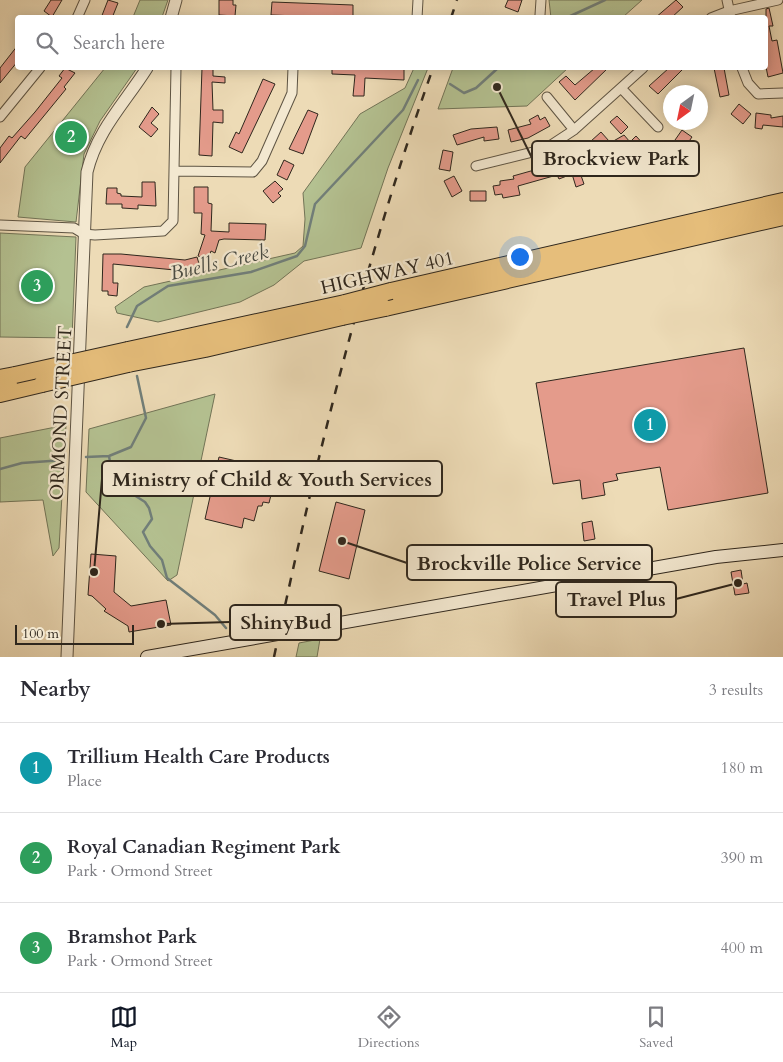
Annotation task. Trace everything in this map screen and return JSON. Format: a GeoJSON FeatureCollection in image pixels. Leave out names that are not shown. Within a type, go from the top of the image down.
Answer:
{"type":"FeatureCollection","features":[{"type":"Feature","properties":{"kind":"highway","name":"HIGHWAY 401"},"geometry":{"type":"LineString","coordinates":[[8,376],[128,357],[205,349],[343,310],[391,291],[783,201]]}},
{"type":"Feature","properties":{"kind":"highway","name":"HIGHWAY 401"},"geometry":{"type":"LineString","coordinates":[[343,310],[385,308],[783,217]]}},
{"type":"Feature","properties":{"kind":"highway","name":"HIGHWAY 401"},"geometry":{"type":"LineString","coordinates":[[0,394],[42,384],[128,357]]}},
{"type":"Feature","properties":{"kind":"main road"},"geometry":{"type":"LineString","coordinates":[[147,657],[716,557],[783,550]]}},
{"type":"Feature","properties":{"kind":"street"},"geometry":{"type":"LineString","coordinates":[[79,15],[85,0]]}},
{"type":"Feature","properties":{"kind":"street"},"geometry":{"type":"LineString","coordinates":[[172,15],[176,0]]}},
{"type":"Feature","properties":{"kind":"street"},"geometry":{"type":"LineString","coordinates":[[417,15],[418,0]]}},
{"type":"Feature","properties":{"kind":"street"},"geometry":{"type":"LineString","coordinates":[[540,15],[541,0]]}},
{"type":"Feature","properties":{"kind":"street"},"geometry":{"type":"LineString","coordinates":[[727,0],[730,14],[778,0]]}},
{"type":"Feature","properties":{"kind":"street"},"geometry":{"type":"LineString","coordinates":[[0,117],[38,70]]}},
{"type":"Feature","properties":{"kind":"street","name":"ORMOND STREET"},"geometry":{"type":"LineString","coordinates":[[67,657],[87,172],[91,156],[103,128],[146,70]]}},
{"type":"Feature","properties":{"kind":"street"},"geometry":{"type":"LineString","coordinates":[[0,225],[71,228],[84,234],[162,232],[172,221],[175,171],[176,70]]}},
{"type":"Feature","properties":{"kind":"street"},"geometry":{"type":"LineString","coordinates":[[175,171],[253,172],[262,160],[292,93],[293,70]]}},
{"type":"Feature","properties":{"kind":"street"},"geometry":{"type":"LineString","coordinates":[[476,166],[545,149],[574,130],[641,70]]}},
{"type":"Feature","properties":{"kind":"street"},"geometry":{"type":"LineString","coordinates":[[743,70],[748,84],[758,94],[783,93]]}},
{"type":"Feature","properties":{"kind":"street"},"geometry":{"type":"LineString","coordinates":[[620,88],[658,127]]}},
{"type":"Feature","properties":{"kind":"street"},"geometry":{"type":"LineString","coordinates":[[547,97],[574,130]]}},
{"type":"Feature","properties":{"kind":"green space"},"geometry":{"type":"Polygon","coordinates":[[[140,0],[168,0],[163,15],[134,15],[140,0]]]}},
{"type":"Feature","properties":{"kind":"green space"},"geometry":{"type":"Polygon","coordinates":[[[549,0],[642,0],[625,15],[551,15],[549,0]]]}},
{"type":"Feature","properties":{"kind":"green space"},"geometry":{"type":"Polygon","coordinates":[[[103,70],[136,70],[100,121],[84,154],[76,222],[18,217],[25,167],[103,70]]]}},
{"type":"Feature","properties":{"kind":"green space"},"geometry":{"type":"Polygon","coordinates":[[[413,70],[427,70],[388,168],[361,248],[304,261],[274,285],[240,302],[158,322],[117,313],[115,307],[144,287],[295,253],[303,246],[305,219],[303,193],[360,114],[405,88],[413,70]]]}},
{"type":"Feature","properties":{"kind":"green space"},"geometry":{"type":"Polygon","coordinates":[[[452,70],[566,70],[527,106],[438,109],[452,70]]]}},
{"type":"Feature","properties":{"kind":"green space"},"geometry":{"type":"Polygon","coordinates":[[[0,233],[76,237],[72,338],[0,337],[0,233]]]}},
{"type":"Feature","properties":{"kind":"green space"},"geometry":{"type":"Polygon","coordinates":[[[215,394],[177,575],[168,581],[86,492],[89,429],[215,394]]]}},
{"type":"Feature","properties":{"kind":"green space"},"geometry":{"type":"Polygon","coordinates":[[[66,425],[59,548],[53,556],[43,500],[0,502],[0,438],[66,425]]]}},
{"type":"Feature","properties":{"kind":"green space"},"geometry":{"type":"Polygon","coordinates":[[[320,639],[317,657],[296,657],[299,643],[320,639]]]}},
{"type":"Feature","properties":{"kind":"building"},"geometry":{"type":"Polygon","coordinates":[[[51,0],[62,0],[53,15],[49,15],[44,11],[51,0]]]}},
{"type":"Feature","properties":{"kind":"building"},"geometry":{"type":"Polygon","coordinates":[[[108,0],[118,3],[113,15],[102,15],[108,0]]]}},
{"type":"Feature","properties":{"kind":"building"},"geometry":{"type":"Polygon","coordinates":[[[219,0],[233,0],[233,5],[236,5],[235,15],[219,15],[219,0]]]}},
{"type":"Feature","properties":{"kind":"building"},"geometry":{"type":"Polygon","coordinates":[[[508,0],[522,0],[518,12],[505,7],[508,0]]]}},
{"type":"Feature","properties":{"kind":"building"},"geometry":{"type":"Polygon","coordinates":[[[676,0],[683,7],[674,15],[658,15],[676,0]]]}},
{"type":"Feature","properties":{"kind":"building"},"geometry":{"type":"Polygon","coordinates":[[[272,2],[353,5],[353,15],[271,15],[272,2]]]}},
{"type":"Feature","properties":{"kind":"building"},"geometry":{"type":"Polygon","coordinates":[[[769,8],[773,26],[769,26],[772,41],[777,40],[783,73],[768,77],[768,15],[766,15],[766,9],[769,8]]]}},
{"type":"Feature","properties":{"kind":"building"},"geometry":{"type":"Polygon","coordinates":[[[15,49],[15,65],[0,83],[0,68],[15,49]]]}},
{"type":"Feature","properties":{"kind":"building"},"geometry":{"type":"Polygon","coordinates":[[[64,70],[75,73],[64,87],[66,89],[25,139],[21,136],[0,163],[0,148],[9,136],[12,138],[35,112],[62,78],[59,76],[64,70]]]}},
{"type":"Feature","properties":{"kind":"building"},"geometry":{"type":"Polygon","coordinates":[[[202,70],[213,70],[213,76],[225,77],[225,83],[212,82],[213,110],[223,110],[223,123],[213,122],[212,156],[199,155],[202,70]]]}},
{"type":"Feature","properties":{"kind":"building"},"geometry":{"type":"Polygon","coordinates":[[[332,70],[404,70],[404,80],[365,78],[364,96],[353,96],[355,75],[332,74],[332,70]]]}},
{"type":"Feature","properties":{"kind":"building"},"geometry":{"type":"Polygon","coordinates":[[[593,70],[606,70],[575,100],[559,82],[566,76],[575,85],[593,70]]]}},
{"type":"Feature","properties":{"kind":"building"},"geometry":{"type":"Polygon","coordinates":[[[667,70],[682,70],[667,85],[663,85],[663,89],[658,94],[649,86],[667,70]]]}},
{"type":"Feature","properties":{"kind":"building"},"geometry":{"type":"Polygon","coordinates":[[[714,70],[724,70],[729,95],[720,97],[714,70]]]}},
{"type":"Feature","properties":{"kind":"building"},"geometry":{"type":"Polygon","coordinates":[[[263,79],[275,84],[242,153],[229,147],[236,132],[239,134],[263,79]]]}},
{"type":"Feature","properties":{"kind":"building"},"geometry":{"type":"Polygon","coordinates":[[[739,104],[751,114],[743,124],[731,114],[739,104]]]}},
{"type":"Feature","properties":{"kind":"building"},"geometry":{"type":"Polygon","coordinates":[[[152,107],[159,114],[151,123],[158,129],[151,137],[139,127],[152,107]]]}},
{"type":"Feature","properties":{"kind":"building"},"geometry":{"type":"Polygon","coordinates":[[[308,110],[318,114],[303,154],[289,149],[308,110]]]}},
{"type":"Feature","properties":{"kind":"building"},"geometry":{"type":"Polygon","coordinates":[[[756,113],[771,115],[771,118],[783,116],[783,127],[763,125],[762,129],[755,128],[756,113]]]}},
{"type":"Feature","properties":{"kind":"building"},"geometry":{"type":"Polygon","coordinates":[[[538,115],[540,120],[545,117],[550,126],[528,138],[511,142],[508,130],[531,124],[529,120],[538,115]]]}},
{"type":"Feature","properties":{"kind":"building"},"geometry":{"type":"Polygon","coordinates":[[[617,116],[628,127],[621,134],[610,122],[617,116]]]}},
{"type":"Feature","properties":{"kind":"building"},"geometry":{"type":"Polygon","coordinates":[[[497,127],[499,139],[484,141],[484,137],[457,145],[453,135],[471,129],[497,127]]]}},
{"type":"Feature","properties":{"kind":"building"},"geometry":{"type":"Polygon","coordinates":[[[682,130],[692,137],[685,147],[675,140],[682,130]]]}},
{"type":"Feature","properties":{"kind":"building"},"geometry":{"type":"Polygon","coordinates":[[[601,132],[609,141],[595,154],[597,156],[591,161],[589,158],[578,167],[584,184],[576,187],[572,174],[559,179],[557,175],[518,186],[520,195],[503,198],[502,194],[495,195],[493,186],[500,185],[500,181],[514,179],[513,176],[570,160],[601,132]]]}},
{"type":"Feature","properties":{"kind":"building"},"geometry":{"type":"Polygon","coordinates":[[[624,135],[630,142],[636,136],[646,147],[639,155],[628,144],[615,152],[610,143],[624,135]]]}},
{"type":"Feature","properties":{"kind":"building"},"geometry":{"type":"Polygon","coordinates":[[[443,150],[453,152],[450,171],[439,169],[443,150]]]}},
{"type":"Feature","properties":{"kind":"building"},"geometry":{"type":"Polygon","coordinates":[[[284,160],[294,165],[287,180],[277,175],[284,160]]]}},
{"type":"Feature","properties":{"kind":"building"},"geometry":{"type":"Polygon","coordinates":[[[454,176],[462,191],[452,197],[444,181],[454,176]]]}},
{"type":"Feature","properties":{"kind":"building"},"geometry":{"type":"Polygon","coordinates":[[[275,181],[283,189],[278,193],[281,196],[273,203],[263,191],[275,181]]]}},
{"type":"Feature","properties":{"kind":"building"},"geometry":{"type":"Polygon","coordinates":[[[142,182],[155,182],[156,206],[138,205],[138,209],[122,208],[122,204],[106,204],[107,188],[117,188],[117,193],[121,194],[121,196],[142,197],[142,182]]]}},
{"type":"Feature","properties":{"kind":"building"},"geometry":{"type":"Polygon","coordinates":[[[194,187],[208,187],[208,203],[212,204],[211,231],[229,232],[229,223],[266,224],[265,240],[219,240],[215,253],[211,251],[208,259],[198,256],[205,235],[201,234],[202,213],[194,213],[194,187]]]}},
{"type":"Feature","properties":{"kind":"building"},"geometry":{"type":"Polygon","coordinates":[[[470,191],[486,191],[486,201],[470,201],[470,191]]]}},
{"type":"Feature","properties":{"kind":"building"},"geometry":{"type":"Polygon","coordinates":[[[103,254],[185,260],[197,257],[200,267],[185,271],[113,264],[113,283],[118,283],[117,296],[108,295],[108,291],[102,291],[103,254]]]}},
{"type":"Feature","properties":{"kind":"building"},"geometry":{"type":"Polygon","coordinates":[[[744,348],[768,493],[668,510],[660,467],[616,474],[618,480],[603,483],[605,495],[582,499],[580,480],[553,484],[536,383],[744,348]]]}},
{"type":"Feature","properties":{"kind":"building"},"geometry":{"type":"Polygon","coordinates":[[[219,457],[267,468],[262,488],[266,489],[265,493],[271,495],[269,503],[263,502],[262,506],[258,506],[254,521],[244,518],[242,528],[205,519],[219,457]]]}},
{"type":"Feature","properties":{"kind":"building"},"geometry":{"type":"Polygon","coordinates":[[[336,502],[365,510],[349,579],[319,571],[336,502]]]}},
{"type":"Feature","properties":{"kind":"building"},"geometry":{"type":"Polygon","coordinates":[[[592,521],[595,539],[584,541],[582,523],[592,521]]]}},
{"type":"Feature","properties":{"kind":"building"},"geometry":{"type":"Polygon","coordinates":[[[91,554],[116,556],[114,592],[131,606],[166,600],[171,625],[129,632],[128,626],[104,611],[106,609],[92,596],[88,595],[91,554]]]}},
{"type":"Feature","properties":{"kind":"building"},"geometry":{"type":"Polygon","coordinates":[[[741,570],[743,584],[747,583],[749,593],[735,595],[731,572],[741,570]]]}},
{"type":"Feature","properties":{"kind":"waterway","name":"Buells Creek"},"geometry":{"type":"LineString","coordinates":[[572,15],[605,0]]}},
{"type":"Feature","properties":{"kind":"waterway","name":"Buells Creek"},"geometry":{"type":"LineString","coordinates":[[450,84],[464,93],[476,88],[496,70]]}},
{"type":"Feature","properties":{"kind":"waterway","name":"Buells Creek"},"geometry":{"type":"LineString","coordinates":[[127,327],[137,306],[168,286],[251,272],[297,256],[305,246],[315,204],[403,110],[418,80]]}},
{"type":"Feature","properties":{"kind":"waterway","name":"Buells Creek"},"geometry":{"type":"LineString","coordinates":[[86,457],[109,456],[131,447],[146,418],[137,376]]}},
{"type":"Feature","properties":{"kind":"waterway","name":"Buells Creek"},"geometry":{"type":"LineString","coordinates":[[109,456],[111,468],[123,478],[134,495],[145,502],[149,508],[152,519],[143,532],[150,546],[162,560],[167,578],[215,615],[226,628]]}},
{"type":"Feature","properties":{"kind":"waterway"},"geometry":{"type":"LineString","coordinates":[[0,469],[22,463],[64,460]]}},
{"type":"Feature","properties":{"kind":"railway"},"geometry":{"type":"LineString","coordinates":[[452,15],[457,0]]}},
{"type":"Feature","properties":{"kind":"railway"},"geometry":{"type":"LineString","coordinates":[[274,657],[307,508],[344,360],[385,213],[432,70]]}},
{"type":"Feature","properties":{"kind":"place","name":"Brockview Park"},"geometry":{"type":"Point","coordinates":[497,87]}},
{"type":"Feature","properties":{"kind":"place","name":"Royal Canadian Regiment Park"},"geometry":{"type":"Point","coordinates":[71,137]}},
{"type":"Feature","properties":{"kind":"place","name":"Bramshot Park"},"geometry":{"type":"Point","coordinates":[37,286]}},
{"type":"Feature","properties":{"kind":"place","name":"Trillium Health Care Products"},"geometry":{"type":"Point","coordinates":[650,425]}},
{"type":"Feature","properties":{"kind":"place","name":"Brockville Police Service"},"geometry":{"type":"Point","coordinates":[342,541]}},
{"type":"Feature","properties":{"kind":"place","name":"Ministry of Child & Youth Services"},"geometry":{"type":"Point","coordinates":[94,572]}},
{"type":"Feature","properties":{"kind":"place","name":"Travel Plus"},"geometry":{"type":"Point","coordinates":[738,583]}},
{"type":"Feature","properties":{"kind":"place","name":"ShinyBud"},"geometry":{"type":"Point","coordinates":[161,624]}}]}
